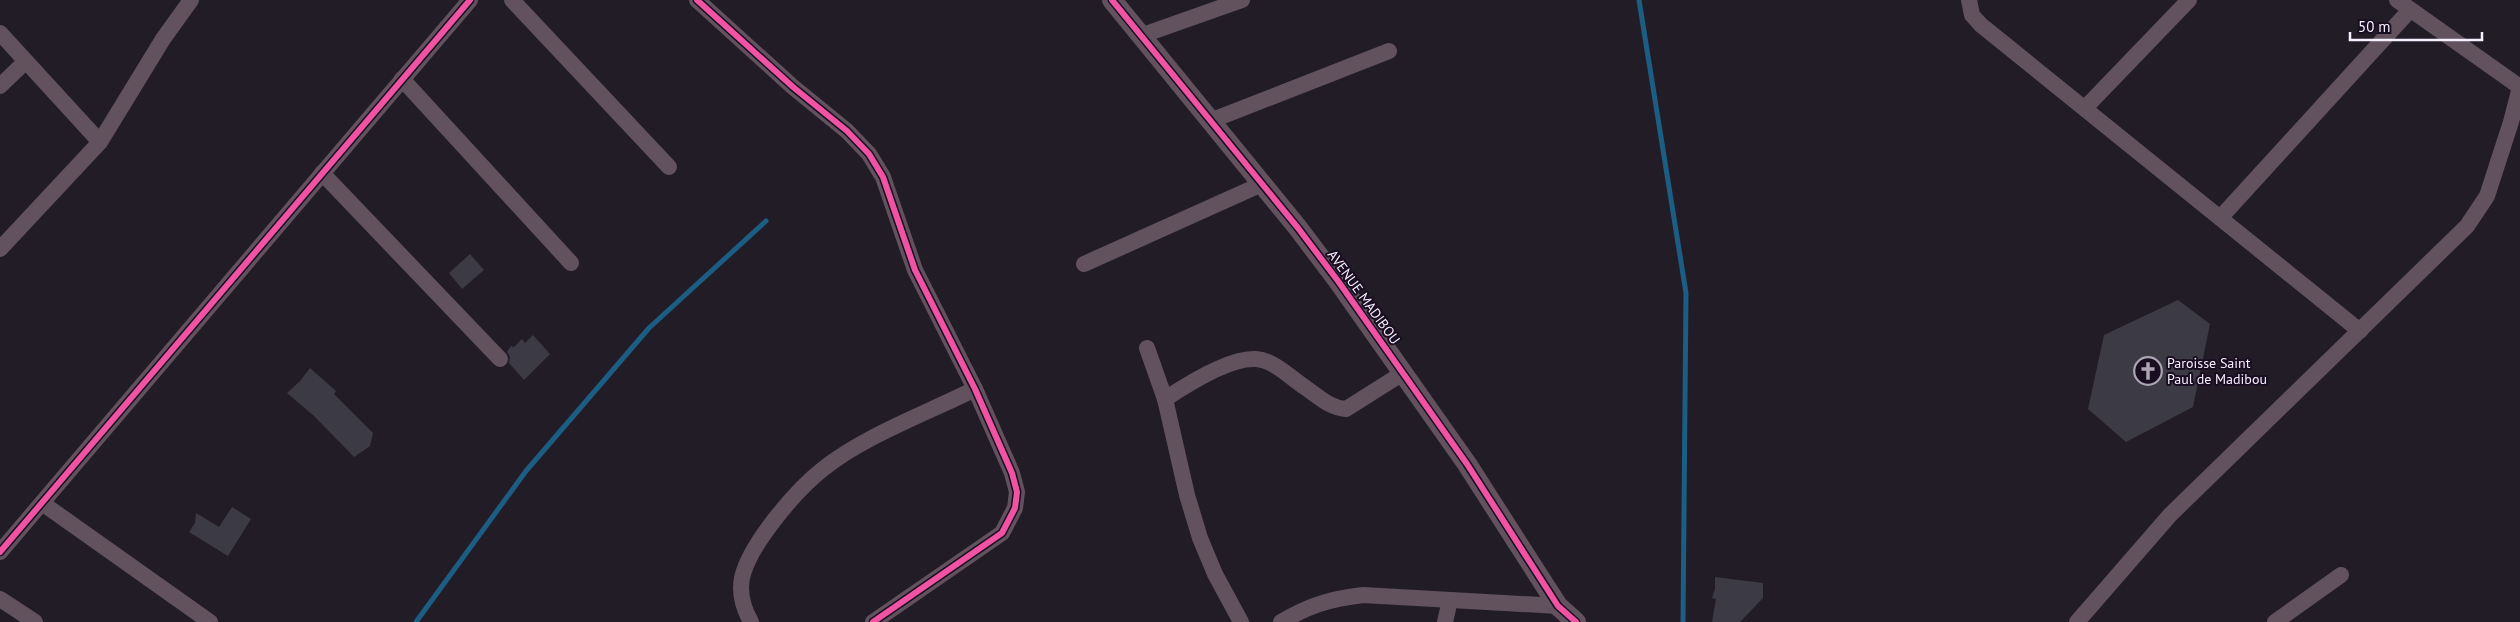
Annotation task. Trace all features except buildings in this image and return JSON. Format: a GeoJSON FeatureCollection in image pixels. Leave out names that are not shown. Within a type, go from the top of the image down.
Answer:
{"type":"FeatureCollection","features":[{"type":"Feature","properties":{"kind":"street"},"geometry":{"type":"LineString","coordinates":[[0,552],[470,0]]}},
{"type":"Feature","properties":{"kind":"street"},"geometry":{"type":"LineString","coordinates":[[512,0],[669,167]]}},
{"type":"Feature","properties":{"kind":"street"},"geometry":{"type":"LineString","coordinates":[[697,0],[793,87],[847,132],[868,154],[883,176],[915,270],[975,390],[1012,473],[1017,492],[1010,520],[1002,533],[873,622]]}},
{"type":"Feature","properties":{"kind":"street","name":"AVENUE MADIBOU"},"geometry":{"type":"LineString","coordinates":[[1112,0],[1298,228],[1467,464],[1558,606],[1576,622]]}},
{"type":"Feature","properties":{"kind":"street"},"geometry":{"type":"LineString","coordinates":[[1140,36],[1242,0]]}},
{"type":"Feature","properties":{"kind":"street"},"geometry":{"type":"LineString","coordinates":[[1969,0],[1972,15],[1981,25],[2360,331]]}},
{"type":"Feature","properties":{"kind":"street"},"geometry":{"type":"LineString","coordinates":[[2086,108],[2189,0]]}},
{"type":"Feature","properties":{"kind":"street"},"geometry":{"type":"LineString","coordinates":[[2077,622],[2170,514],[2467,226],[2487,196],[2512,122],[2520,87],[2397,0]]}},
{"type":"Feature","properties":{"kind":"street"},"geometry":{"type":"LineString","coordinates":[[0,249],[100,142],[185,1]]}},
{"type":"Feature","properties":{"kind":"street"},"geometry":{"type":"LineString","coordinates":[[2221,217],[2410,10]]}},
{"type":"Feature","properties":{"kind":"street"},"geometry":{"type":"LineString","coordinates":[[0,33],[100,142]]}},
{"type":"Feature","properties":{"kind":"street"},"geometry":{"type":"LineString","coordinates":[[1210,121],[1389,51]]}},
{"type":"Feature","properties":{"kind":"street"},"geometry":{"type":"LineString","coordinates":[[0,86],[25,62]]}},
{"type":"Feature","properties":{"kind":"street"},"geometry":{"type":"LineString","coordinates":[[402,79],[571,263]]}},
{"type":"Feature","properties":{"kind":"street"},"geometry":{"type":"LineString","coordinates":[[322,173],[500,359]]}},
{"type":"Feature","properties":{"kind":"street"},"geometry":{"type":"LineString","coordinates":[[1084,264],[1262,184]]}},
{"type":"Feature","properties":{"kind":"street"},"geometry":{"type":"LineString","coordinates":[[1147,348],[1166,399],[1187,496],[1200,538],[1215,574],[1241,622]]}},
{"type":"Feature","properties":{"kind":"street"},"geometry":{"type":"LineString","coordinates":[[1166,399],[1192,381],[1246,360],[1257,359],[1269,363],[1330,405],[1346,409],[1403,373]]}},
{"type":"Feature","properties":{"kind":"street"},"geometry":{"type":"LineString","coordinates":[[751,622],[744,610],[741,594],[742,579],[748,559],[769,528],[796,496],[823,469],[859,446],[975,390]]}},
{"type":"Feature","properties":{"kind":"street"},"geometry":{"type":"LineString","coordinates":[[42,503],[210,622]]}},
{"type":"Feature","properties":{"kind":"street"},"geometry":{"type":"LineString","coordinates":[[2275,622],[2341,575]]}},
{"type":"Feature","properties":{"kind":"street"},"geometry":{"type":"LineString","coordinates":[[1281,622],[1312,604],[1335,598],[1363,595],[1558,606]]}},
{"type":"Feature","properties":{"kind":"street"},"geometry":{"type":"LineString","coordinates":[[0,599],[35,622]]}},
{"type":"Feature","properties":{"kind":"street"},"geometry":{"type":"LineString","coordinates":[[1445,622],[1450,600]]}},
{"type":"Feature","properties":{"kind":"waterway"},"geometry":{"type":"LineString","coordinates":[[1639,0],[1686,293],[1683,622]]}},
{"type":"Feature","properties":{"kind":"waterway"},"geometry":{"type":"LineString","coordinates":[[416,622],[526,471],[649,328],[766,221]]}},
{"type":"Feature","properties":{"kind":"cycle path"},"geometry":{"type":"LineString","coordinates":[[0,552],[470,0]]}},
{"type":"Feature","properties":{"kind":"cycle path"},"geometry":{"type":"LineString","coordinates":[[697,0],[793,87],[847,131],[869,154],[883,177],[915,270],[975,389],[1012,473],[1017,492],[1015,508],[1002,533],[873,622]]}},
{"type":"Feature","properties":{"kind":"cycle path"},"geometry":{"type":"LineString","coordinates":[[1112,0],[1298,228],[1338,281],[1467,464],[1558,606],[1576,622]]}},
{"type":"Feature","properties":{"kind":"place","name":"Paroisse Saint Paul de Madibou"},"geometry":{"type":"Point","coordinates":[2148,371]}}]}
